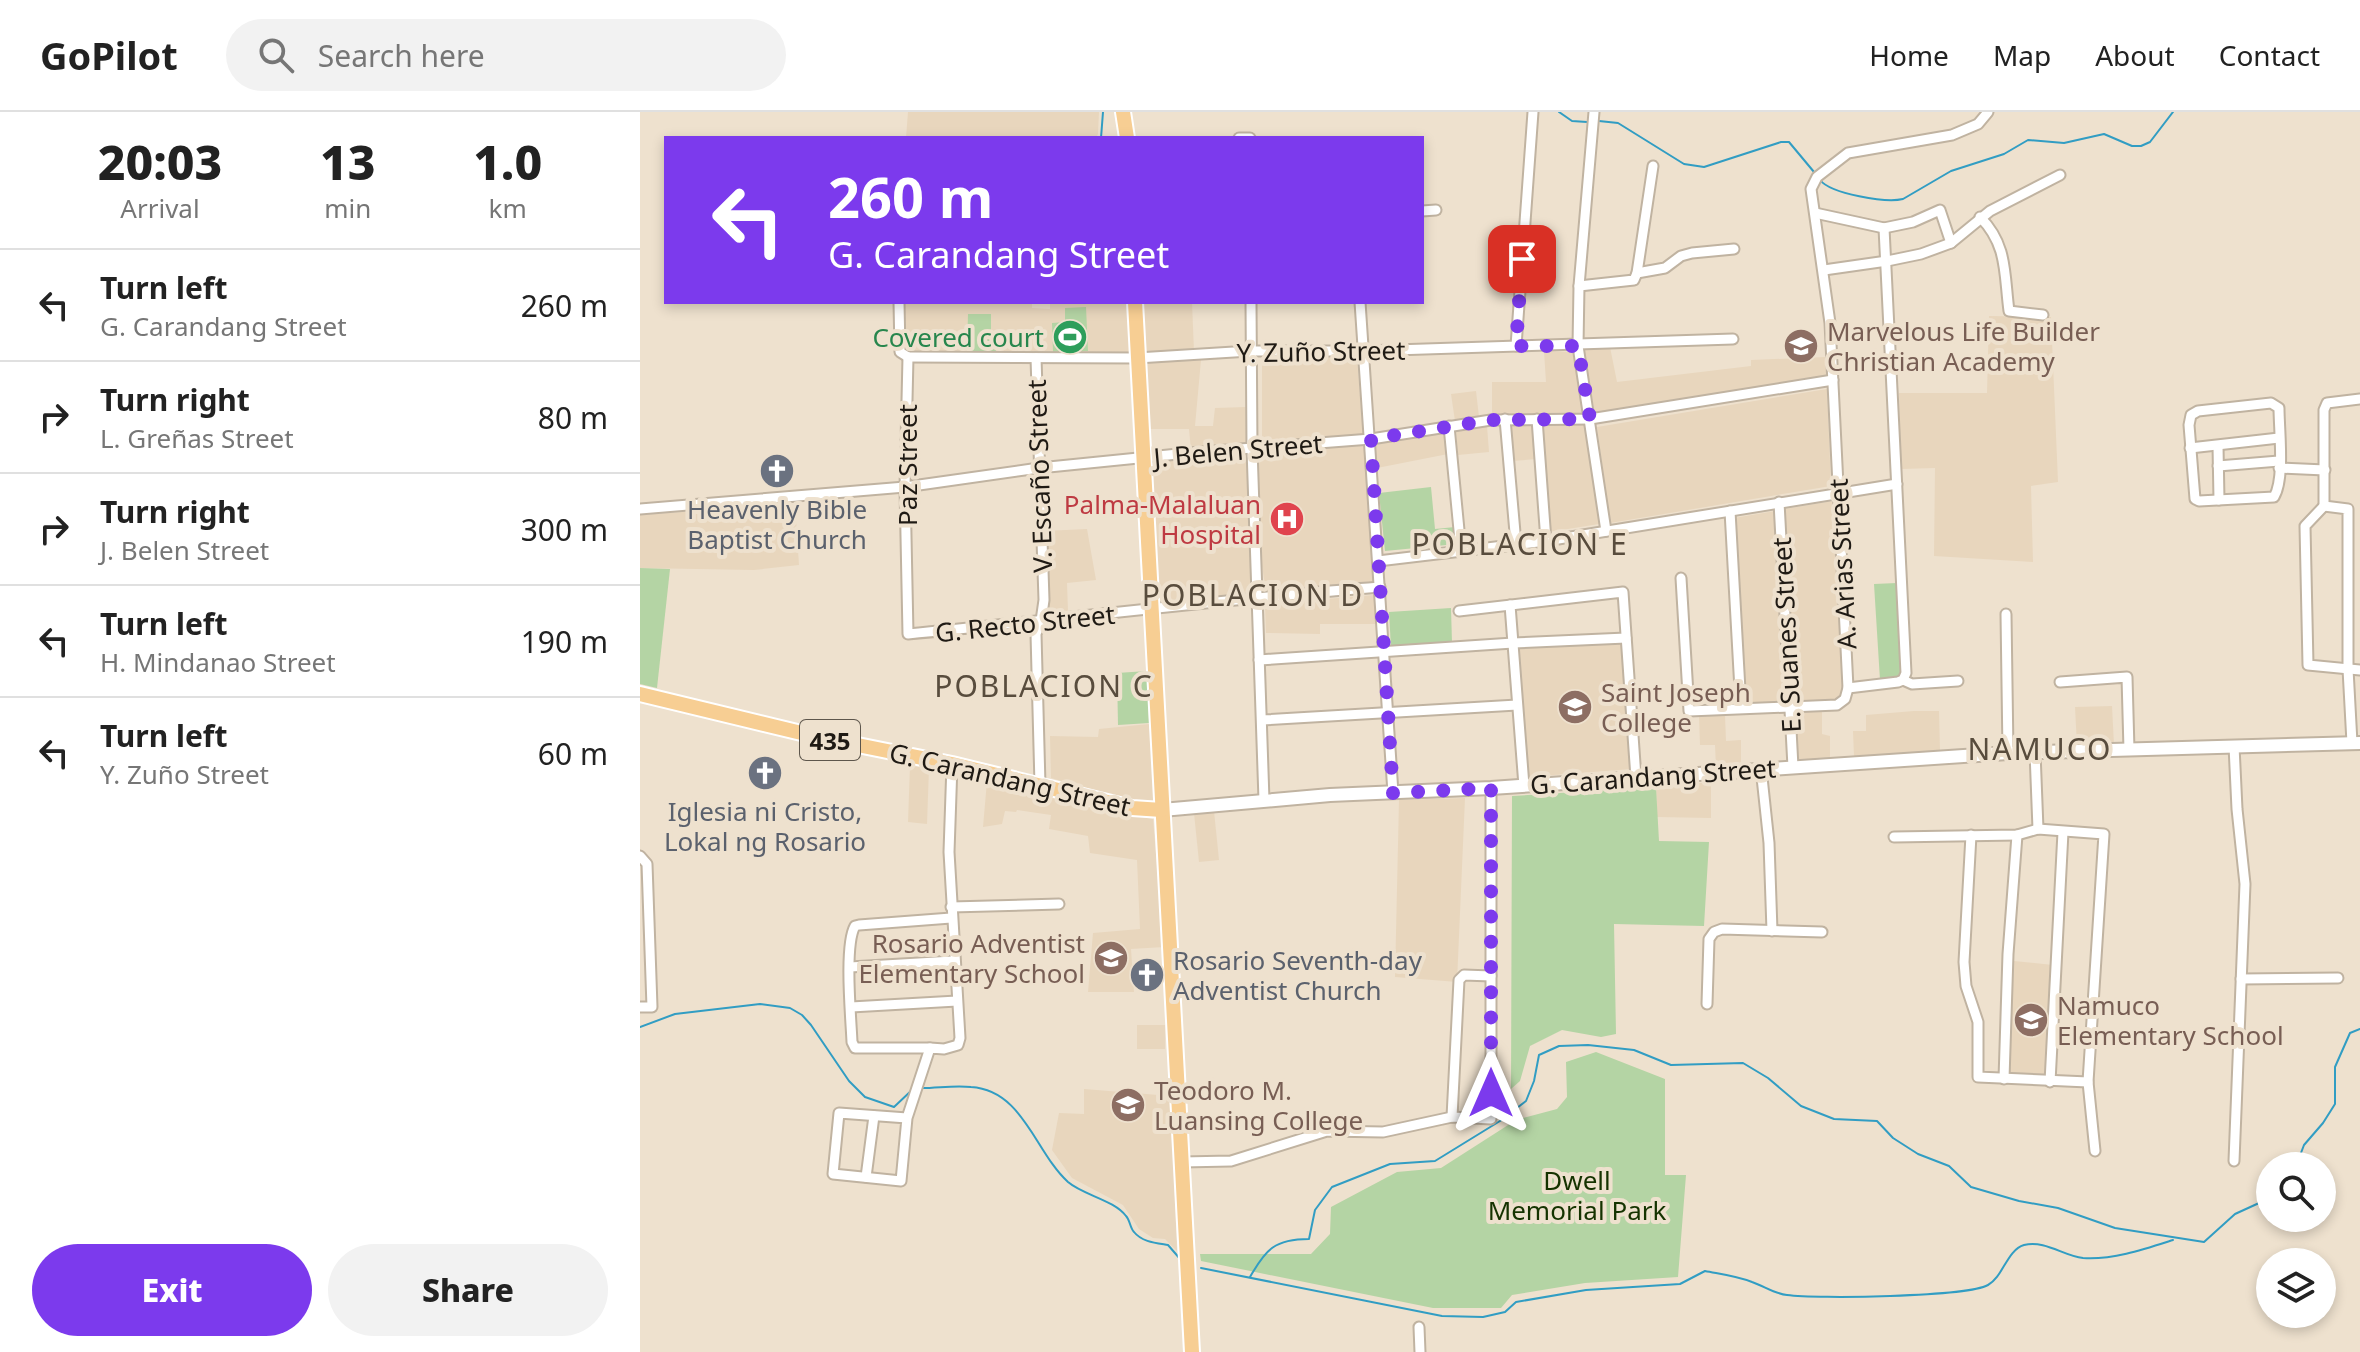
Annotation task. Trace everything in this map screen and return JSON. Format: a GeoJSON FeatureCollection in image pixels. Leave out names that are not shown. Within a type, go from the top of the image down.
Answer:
{"type":"FeatureCollection","features":[{"type":"Feature","properties":{"kind":"main road"},"geometry":{"type":"LineString","coordinates":[[1123,112],[1127,136]]}},
{"type":"Feature","properties":{"kind":"main road"},"geometry":{"type":"LineString","coordinates":[[1135,304],[1192,1352]]}},
{"type":"Feature","properties":{"kind":"main road","name":"G. Carandang Street"},"geometry":{"type":"LineString","coordinates":[[640,694],[1132,808],[1162,810],[1264,800],[1524,786],[2008,753],[2356,743]]}},
{"type":"Feature","properties":{"kind":"street"},"geometry":{"type":"LineString","coordinates":[[1516,346],[1533,112]]}},
{"type":"Feature","properties":{"kind":"street"},"geometry":{"type":"LineString","coordinates":[[1594,112],[1579,286],[1578,346],[1606,531]]}},
{"type":"Feature","properties":{"kind":"street","name":"A. Arias Street"},"geometry":{"type":"LineString","coordinates":[[1681,578],[1689,711],[1837,705],[1845,699],[1848,688],[1833,380],[1824,270],[1811,194],[1814,180],[1848,153],[1952,135],[1978,124],[1988,112]]}},
{"type":"Feature","properties":{"kind":"street"},"geometry":{"type":"LineString","coordinates":[[1579,286],[1634,280],[1653,166]]}},
{"type":"Feature","properties":{"kind":"street"},"geometry":{"type":"LineString","coordinates":[[1824,270],[1921,254],[1951,243],[1980,217],[2060,175]]}},
{"type":"Feature","properties":{"kind":"street"},"geometry":{"type":"LineString","coordinates":[[1424,211],[1436,210]]}},
{"type":"Feature","properties":{"kind":"street"},"geometry":{"type":"LineString","coordinates":[[1815,213],[1884,228],[1913,222],[1940,210],[1951,243]]}},
{"type":"Feature","properties":{"kind":"street"},"geometry":{"type":"LineString","coordinates":[[1980,217],[2000,243],[2009,311],[2043,315]]}},
{"type":"Feature","properties":{"kind":"street"},"geometry":{"type":"LineString","coordinates":[[1884,228],[1906,673],[1903,680]]}},
{"type":"Feature","properties":{"kind":"street"},"geometry":{"type":"LineString","coordinates":[[1637,273],[1665,268],[1681,256],[1692,253],[1734,249]]}},
{"type":"Feature","properties":{"kind":"street","name":"Paz Street"},"geometry":{"type":"LineString","coordinates":[[899,304],[900,352],[908,357],[905,487],[908,634]]}},
{"type":"Feature","properties":{"kind":"street"},"geometry":{"type":"LineString","coordinates":[[1251,304],[1252,449],[1264,800]]}},
{"type":"Feature","properties":{"kind":"street"},"geometry":{"type":"LineString","coordinates":[[1360,304],[1393,793]]}},
{"type":"Feature","properties":{"kind":"street","name":"Y. Zuño Street"},"geometry":{"type":"LineString","coordinates":[[908,357],[1137,358],[1250,351],[1578,346],[1733,339]]}},
{"type":"Feature","properties":{"kind":"street","name":"V. Escaño Street"},"geometry":{"type":"LineString","coordinates":[[1036,358],[1044,600],[1036,634],[1040,785]]}},
{"type":"Feature","properties":{"kind":"street","name":"J. Belen Street"},"geometry":{"type":"LineString","coordinates":[[640,509],[905,487],[1142,457],[1371,439],[1505,419],[1590,419],[1833,380]]}},
{"type":"Feature","properties":{"kind":"street"},"geometry":{"type":"LineString","coordinates":[[2360,399],[2327,403],[2324,410],[2324,506],[2305,526],[2308,665],[2360,670]]}},
{"type":"Feature","properties":{"kind":"street"},"geometry":{"type":"LineString","coordinates":[[2277,404],[2279,465],[2274,497],[2199,501],[2193,496],[2190,448],[2191,415],[2198,411],[2277,404]]}},
{"type":"Feature","properties":{"kind":"street"},"geometry":{"type":"LineString","coordinates":[[1505,419],[1516,544]]}},
{"type":"Feature","properties":{"kind":"street"},"geometry":{"type":"LineString","coordinates":[[1537,419],[1546,541]]}},
{"type":"Feature","properties":{"kind":"street"},"geometry":{"type":"LineString","coordinates":[[1449,426],[1461,551]]}},
{"type":"Feature","properties":{"kind":"street"},"geometry":{"type":"LineString","coordinates":[[2190,448],[2279,438]]}},
{"type":"Feature","properties":{"kind":"street"},"geometry":{"type":"LineString","coordinates":[[2218,446],[2219,500]]}},
{"type":"Feature","properties":{"kind":"street"},"geometry":{"type":"LineString","coordinates":[[2218,466],[2279,465],[2325,470]]}},
{"type":"Feature","properties":{"kind":"street"},"geometry":{"type":"LineString","coordinates":[[1378,561],[1546,541],[1897,484]]}},
{"type":"Feature","properties":{"kind":"street","name":"E. Suanes Street"},"geometry":{"type":"LineString","coordinates":[[1779,502],[1793,767]]}},
{"type":"Feature","properties":{"kind":"street"},"geometry":{"type":"LineString","coordinates":[[2324,506],[2348,509],[2360,506]]}},
{"type":"Feature","properties":{"kind":"street"},"geometry":{"type":"LineString","coordinates":[[2348,509],[2348,669],[2356,743]]}},
{"type":"Feature","properties":{"kind":"street"},"geometry":{"type":"LineString","coordinates":[[1730,511],[1741,708]]}},
{"type":"Feature","properties":{"kind":"street","name":"G. Recto Street"},"geometry":{"type":"LineString","coordinates":[[908,634],[1152,610],[1258,596],[1380,587]]}},
{"type":"Feature","properties":{"kind":"street"},"geometry":{"type":"LineString","coordinates":[[1459,611],[1623,592],[1636,778]]}},
{"type":"Feature","properties":{"kind":"street"},"geometry":{"type":"LineString","coordinates":[[1510,605],[1524,786]]}},
{"type":"Feature","properties":{"kind":"street"},"geometry":{"type":"LineString","coordinates":[[2006,614],[2008,753]]}},
{"type":"Feature","properties":{"kind":"street"},"geometry":{"type":"LineString","coordinates":[[1259,660],[1626,638]]}},
{"type":"Feature","properties":{"kind":"street"},"geometry":{"type":"LineString","coordinates":[[2060,682],[2127,677],[2129,750]]}},
{"type":"Feature","properties":{"kind":"street"},"geometry":{"type":"LineString","coordinates":[[1848,688],[1903,680],[1912,684],[1958,681]]}},
{"type":"Feature","properties":{"kind":"street"},"geometry":{"type":"LineString","coordinates":[[1262,720],[1517,705]]}},
{"type":"Feature","properties":{"kind":"street"},"geometry":{"type":"LineString","coordinates":[[2234,746],[2245,884],[2234,1161]]}},
{"type":"Feature","properties":{"kind":"street"},"geometry":{"type":"LineString","coordinates":[[2035,752],[2038,829]]}},
{"type":"Feature","properties":{"kind":"street"},"geometry":{"type":"LineString","coordinates":[[952,764],[948,840],[951,912],[953,961],[960,1038],[958,1045],[944,1049],[855,1048],[852,1042],[850,967],[851,932],[855,926],[951,912],[1059,904]]}},
{"type":"Feature","properties":{"kind":"street"},"geometry":{"type":"LineString","coordinates":[[1761,768],[1769,843],[1772,931]]}},
{"type":"Feature","properties":{"kind":"street"},"geometry":{"type":"LineString","coordinates":[[1182,1162],[1221,1163],[1319,1132],[1383,1132],[1452,1117],[1491,1119],[1491,788]]}},
{"type":"Feature","properties":{"kind":"street"},"geometry":{"type":"LineString","coordinates":[[1894,837],[2017,835],[2038,829],[2104,834],[2088,1082],[2095,1151]]}},
{"type":"Feature","properties":{"kind":"street"},"geometry":{"type":"LineString","coordinates":[[2050,1082],[2063,832]]}},
{"type":"Feature","properties":{"kind":"street"},"geometry":{"type":"LineString","coordinates":[[1971,835],[1964,962],[1966,986],[1978,1022],[1977,1073],[1981,1078],[2088,1082]]}},
{"type":"Feature","properties":{"kind":"street"},"geometry":{"type":"LineString","coordinates":[[2004,1079],[2008,954],[2017,835]]}},
{"type":"Feature","properties":{"kind":"street"},"geometry":{"type":"LineString","coordinates":[[640,856],[647,864],[644,896],[645,972],[652,1007],[640,1007]]}},
{"type":"Feature","properties":{"kind":"street"},"geometry":{"type":"LineString","coordinates":[[1707,1004],[1709,939],[1714,932],[1722,929],[1822,932]]}},
{"type":"Feature","properties":{"kind":"street"},"geometry":{"type":"LineString","coordinates":[[850,967],[953,961]]}},
{"type":"Feature","properties":{"kind":"street"},"geometry":{"type":"LineString","coordinates":[[1452,1117],[1459,980],[1464,975],[1491,976]]}},
{"type":"Feature","properties":{"kind":"street"},"geometry":{"type":"LineString","coordinates":[[2241,979],[2338,978]]}},
{"type":"Feature","properties":{"kind":"street"},"geometry":{"type":"LineString","coordinates":[[851,1007],[957,1001]]}},
{"type":"Feature","properties":{"kind":"street"},"geometry":{"type":"LineString","coordinates":[[907,1118],[839,1113],[833,1174],[901,1181],[907,1118],[930,1048]]}},
{"type":"Feature","properties":{"kind":"street"},"geometry":{"type":"LineString","coordinates":[[866,1177],[874,1116]]}},
{"type":"Feature","properties":{"kind":"street"},"geometry":{"type":"LineString","coordinates":[[1419,1327],[1420,1352]]}},
{"type":"Feature","properties":{"kind":"shaded area"},"geometry":{"type":"Polygon","coordinates":[[[908,112],[1099,112],[1097,136],[906,136],[908,112]]]}},
{"type":"Feature","properties":{"kind":"shaded area"},"geometry":{"type":"Polygon","coordinates":[[[904,304],[1032,304],[1032,308],[1050,309],[1050,304],[1129,304],[1131,352],[907,353],[904,350],[904,304]]]}},
{"type":"Feature","properties":{"kind":"shaded area"},"geometry":{"type":"Polygon","coordinates":[[[1142,304],[1192,304],[1194,352],[1144,353],[1142,304]]]}},
{"type":"Feature","properties":{"kind":"shaded area"},"geometry":{"type":"Polygon","coordinates":[[[1989,316],[2051,317],[2058,482],[2031,486],[2033,562],[1934,556],[1935,468],[1901,469],[1899,393],[1987,393],[1989,316]]]}},
{"type":"Feature","properties":{"kind":"shaded area"},"geometry":{"type":"Polygon","coordinates":[[[1610,347],[1617,382],[1751,366],[1751,360],[1826,357],[1826,377],[1595,414],[1584,349],[1610,347]]]}},
{"type":"Feature","properties":{"kind":"shaded area"},"geometry":{"type":"Polygon","coordinates":[[[1544,351],[1573,352],[1583,416],[1492,415],[1492,382],[1546,382],[1544,351]]]}},
{"type":"Feature","properties":{"kind":"shaded area"},"geometry":{"type":"Polygon","coordinates":[[[1357,357],[1363,434],[1262,442],[1262,358],[1357,357]]]}},
{"type":"Feature","properties":{"kind":"shaded area"},"geometry":{"type":"Polygon","coordinates":[[[1201,360],[1195,426],[1213,426],[1215,408],[1246,407],[1248,446],[1191,450],[1189,429],[1147,429],[1147,362],[1201,360]]]}},
{"type":"Feature","properties":{"kind":"shaded area"},"geometry":{"type":"Polygon","coordinates":[[[1827,389],[1831,486],[1610,523],[1597,427],[1827,389]]]}},
{"type":"Feature","properties":{"kind":"shaded area"},"geometry":{"type":"Polygon","coordinates":[[[1476,391],[1479,417],[1455,421],[1451,394],[1476,391]]]}},
{"type":"Feature","properties":{"kind":"shaded area"},"geometry":{"type":"Polygon","coordinates":[[[1509,423],[1534,423],[1537,459],[1512,461],[1509,423]]]}},
{"type":"Feature","properties":{"kind":"shaded area"},"geometry":{"type":"Polygon","coordinates":[[[1541,424],[1585,425],[1599,524],[1549,532],[1541,424]]]}},
{"type":"Feature","properties":{"kind":"shaded area"},"geometry":{"type":"Polygon","coordinates":[[[1487,426],[1489,452],[1458,455],[1456,431],[1487,426]]]}},
{"type":"Feature","properties":{"kind":"shaded area"},"geometry":{"type":"Polygon","coordinates":[[[1446,431],[1448,454],[1377,468],[1375,443],[1446,431]]]}},
{"type":"Feature","properties":{"kind":"shaded area"},"geometry":{"type":"Polygon","coordinates":[[[1365,444],[1373,582],[1266,592],[1261,559],[1257,452],[1365,444]]]}},
{"type":"Feature","properties":{"kind":"shaded area"},"geometry":{"type":"Polygon","coordinates":[[[1247,453],[1252,593],[1159,604],[1147,461],[1247,453]]]}},
{"type":"Feature","properties":{"kind":"shaded area"},"geometry":{"type":"Polygon","coordinates":[[[1833,501],[1843,688],[1841,696],[1831,700],[1794,701],[1785,509],[1833,501]]]}},
{"type":"Feature","properties":{"kind":"shaded area"},"geometry":{"type":"Polygon","coordinates":[[[795,504],[799,565],[754,570],[640,568],[640,515],[795,504]]]}},
{"type":"Feature","properties":{"kind":"shaded area"},"geometry":{"type":"Polygon","coordinates":[[[1775,511],[1784,704],[1744,705],[1734,518],[1775,511]]]}},
{"type":"Feature","properties":{"kind":"shaded area"},"geometry":{"type":"Polygon","coordinates":[[[1087,529],[1096,580],[1067,583],[1068,611],[1049,612],[1045,531],[1087,529]]]}},
{"type":"Feature","properties":{"kind":"shaded area"},"geometry":{"type":"Polygon","coordinates":[[[1375,595],[1377,624],[1320,624],[1320,634],[1266,633],[1265,604],[1375,595]]]}},
{"type":"Feature","properties":{"kind":"shaded area","name":"Saint Joseph College"},"geometry":{"type":"Polygon","coordinates":[[[1623,641],[1632,769],[1527,777],[1518,646],[1623,641]]]}},
{"type":"Feature","properties":{"kind":"shaded area"},"geometry":{"type":"Polygon","coordinates":[[[2112,706],[2114,745],[2077,746],[2075,707],[2112,706]]]}},
{"type":"Feature","properties":{"kind":"shaded area"},"geometry":{"type":"Polygon","coordinates":[[[1822,709],[1822,734],[1830,736],[1830,758],[1797,761],[1794,710],[1822,709]]]}},
{"type":"Feature","properties":{"kind":"shaded area"},"geometry":{"type":"Polygon","coordinates":[[[1939,711],[1940,752],[1854,756],[1853,731],[1866,731],[1866,715],[1939,711]]]}},
{"type":"Feature","properties":{"kind":"shaded area"},"geometry":{"type":"Polygon","coordinates":[[[1699,715],[1725,715],[1726,741],[1741,740],[1741,765],[1716,767],[1715,745],[1700,745],[1699,715]]]}},
{"type":"Feature","properties":{"kind":"shaded area"},"geometry":{"type":"Polygon","coordinates":[[[1149,724],[1154,802],[1133,802],[1051,778],[1050,736],[1098,737],[1099,729],[1149,724]]]}},
{"type":"Feature","properties":{"kind":"shaded area"},"geometry":{"type":"Polygon","coordinates":[[[910,766],[929,768],[927,824],[908,822],[910,766]]]}},
{"type":"Feature","properties":{"kind":"shaded area"},"geometry":{"type":"Polygon","coordinates":[[[987,781],[1153,819],[1164,947],[1131,949],[1134,992],[1088,992],[1093,933],[1140,929],[1137,860],[1090,853],[1088,836],[1049,829],[1051,815],[1005,811],[1002,824],[983,827],[987,781]]]}},
{"type":"Feature","properties":{"kind":"shaded area"},"geometry":{"type":"Polygon","coordinates":[[[1711,782],[1711,818],[1657,817],[1656,787],[1711,782]]]}},
{"type":"Feature","properties":{"kind":"shaded area"},"geometry":{"type":"Polygon","coordinates":[[[1465,798],[1457,982],[1395,977],[1399,800],[1465,798]]]}},
{"type":"Feature","properties":{"kind":"shaded area"},"geometry":{"type":"Polygon","coordinates":[[[1214,811],[1219,860],[1199,862],[1194,813],[1214,811]]]}},
{"type":"Feature","properties":{"kind":"shaded area","name":"Namuco Elementary School"},"geometry":{"type":"Polygon","coordinates":[[[2014,961],[2053,965],[2047,1077],[2008,1075],[2014,961]]]}},
{"type":"Feature","properties":{"kind":"shaded area"},"geometry":{"type":"Polygon","coordinates":[[[1137,1025],[1165,1025],[1165,1049],[1137,1049],[1137,1025]]]}},
{"type":"Feature","properties":{"kind":"shaded area"},"geometry":{"type":"Polygon","coordinates":[[[1084,1089],[1171,1096],[1177,1251],[1165,1239],[1153,1238],[1139,1229],[1123,1205],[1072,1178],[1052,1150],[1059,1113],[1084,1114],[1084,1089]]]}},
{"type":"Feature","properties":{"kind":"green space","name":"Covered court"},"geometry":{"type":"Polygon","coordinates":[[[1086,307],[1088,351],[1053,352],[1052,323],[1065,322],[1065,308],[1086,307]]]}},
{"type":"Feature","properties":{"kind":"green space"},"geometry":{"type":"Polygon","coordinates":[[[968,314],[991,314],[991,345],[996,346],[996,355],[967,352],[968,314]]]}},
{"type":"Feature","properties":{"kind":"green space"},"geometry":{"type":"Polygon","coordinates":[[[1431,487],[1435,529],[1455,527],[1457,544],[1385,551],[1379,493],[1431,487]]]}},
{"type":"Feature","properties":{"kind":"green space"},"geometry":{"type":"Polygon","coordinates":[[[640,568],[670,569],[657,688],[640,684],[640,568]]]}},
{"type":"Feature","properties":{"kind":"green space"},"geometry":{"type":"Polygon","coordinates":[[[1897,583],[1902,672],[1898,679],[1880,680],[1874,584],[1897,583]]]}},
{"type":"Feature","properties":{"kind":"green space"},"geometry":{"type":"Polygon","coordinates":[[[1451,608],[1452,643],[1391,648],[1389,612],[1451,608]]]}},
{"type":"Feature","properties":{"kind":"green space"},"geometry":{"type":"Polygon","coordinates":[[[1147,671],[1149,723],[1118,725],[1117,673],[1147,671]]]}},
{"type":"Feature","properties":{"kind":"green space"},"geometry":{"type":"Polygon","coordinates":[[[1656,787],[1659,841],[1709,842],[1704,926],[1614,924],[1616,1034],[1601,1037],[1562,1030],[1530,1046],[1520,1081],[1511,1089],[1512,796],[1656,787]]]}},
{"type":"Feature","properties":{"kind":"green space","name":"Dwell Memorial Park"},"geometry":{"type":"Polygon","coordinates":[[[1596,1052],[1665,1079],[1665,1175],[1686,1175],[1678,1277],[1585,1283],[1512,1295],[1501,1308],[1433,1308],[1201,1261],[1200,1254],[1311,1254],[1330,1234],[1331,1207],[1397,1172],[1441,1168],[1516,1120],[1557,1109],[1567,1097],[1566,1062],[1596,1052]]]}},
{"type":"Feature","properties":{"kind":"waterway"},"geometry":{"type":"LineString","coordinates":[[1101,136],[1103,112]]}},
{"type":"Feature","properties":{"kind":"waterway"},"geometry":{"type":"LineString","coordinates":[[1559,112],[1572,121],[1587,122]]}},
{"type":"Feature","properties":{"kind":"waterway"},"geometry":{"type":"LineString","coordinates":[[1820,180],[1835,189],[1859,196],[1903,199],[1951,171],[2004,154],[2028,140],[2064,143],[2104,134],[2132,146],[2141,146],[2150,142],[2173,112]]}},
{"type":"Feature","properties":{"kind":"waterway"},"geometry":{"type":"LineString","coordinates":[[1599,121],[1618,123],[1684,164],[1704,167],[1789,142],[1814,172]]}},
{"type":"Feature","properties":{"kind":"waterway"},"geometry":{"type":"LineString","coordinates":[[640,1027],[675,1014],[760,1004],[790,1008],[811,1025],[849,1081],[865,1097],[894,1107],[912,1090]]}},
{"type":"Feature","properties":{"kind":"waterway"},"geometry":{"type":"LineString","coordinates":[[2301,1152],[2335,1104],[2335,1067],[2350,1033],[2360,1029]]}},
{"type":"Feature","properties":{"kind":"waterway"},"geometry":{"type":"LineString","coordinates":[[1250,1277],[1261,1259],[1273,1248],[1288,1241],[1309,1239],[1315,1210],[1332,1187],[1390,1164],[1435,1161],[1500,1121],[1526,1101],[1539,1055],[1559,1046],[1588,1045],[1634,1050],[1671,1065],[1743,1063],[1768,1078],[1801,1106],[1834,1119],[1877,1121],[1893,1138],[1918,1154],[1949,1166],[1971,1187],[2058,1208],[2115,1228],[2204,1242],[2235,1214],[2256,1204]]}},
{"type":"Feature","properties":{"kind":"waterway"},"geometry":{"type":"LineString","coordinates":[[922,1088],[971,1087],[989,1091],[1003,1099],[1027,1124],[1068,1182],[1121,1210],[1137,1235],[1150,1242],[1168,1245],[1181,1260]]}},
{"type":"Feature","properties":{"kind":"waterway"},"geometry":{"type":"LineString","coordinates":[[1201,1268],[1442,1316],[1483,1317],[1505,1312],[1516,1302],[1586,1290],[1680,1284],[1705,1271],[1740,1278],[1787,1295],[1858,1297],[1951,1292],[1988,1285],[1998,1276],[2013,1252],[2024,1245],[2047,1246],[2076,1257],[2094,1258],[2129,1253],[2173,1240]]}},
{"type":"Feature","properties":{"kind":"place","name":"Covered court"},"geometry":{"type":"Point","coordinates":[1070,337]}},
{"type":"Feature","properties":{"kind":"place","name":"Marvelous Life Builder Christian Academy"},"geometry":{"type":"Point","coordinates":[1801,346]}},
{"type":"Feature","properties":{"kind":"place","name":"Heavenly Bible Baptist Church"},"geometry":{"type":"Point","coordinates":[777,471]}},
{"type":"Feature","properties":{"kind":"place","name":"Palma-Malaluan Hospital"},"geometry":{"type":"Point","coordinates":[1287,519]}},
{"type":"Feature","properties":{"kind":"place","name":"Saint Joseph College"},"geometry":{"type":"Point","coordinates":[1575,707]}},
{"type":"Feature","properties":{"kind":"place","name":"Iglesia ni Cristo, Lokal ng Rosario"},"geometry":{"type":"Point","coordinates":[765,773]}},
{"type":"Feature","properties":{"kind":"place","name":"Rosario Adventist Elementary School"},"geometry":{"type":"Point","coordinates":[1111,958]}},
{"type":"Feature","properties":{"kind":"place","name":"Rosario Seventh-day Adventist Church"},"geometry":{"type":"Point","coordinates":[1147,975]}},
{"type":"Feature","properties":{"kind":"place","name":"Namuco Elementary School"},"geometry":{"type":"Point","coordinates":[2031,1020]}},
{"type":"Feature","properties":{"kind":"place","name":"Teodoro M. Luansing College"},"geometry":{"type":"Point","coordinates":[1128,1105]}},
{"type":"Feature","properties":{"kind":"district","name":"POBLACION E"},"geometry":{"type":"Point","coordinates":[1520,543]}},
{"type":"Feature","properties":{"kind":"district","name":"POBLACION D"},"geometry":{"type":"Point","coordinates":[1253,594]}},
{"type":"Feature","properties":{"kind":"district","name":"POBLACION C"},"geometry":{"type":"Point","coordinates":[1044,685]}},
{"type":"Feature","properties":{"kind":"district","name":"NAMUCO"},"geometry":{"type":"Point","coordinates":[2040,748]}},
{"type":"Feature","properties":{"kind":"route"},"geometry":{"type":"LineString","coordinates":[[1491,1093],[1491,788],[1393,793],[1371,439],[1491,420],[1590,419],[1578,346],[1516,346],[1522,259]]}}]}
